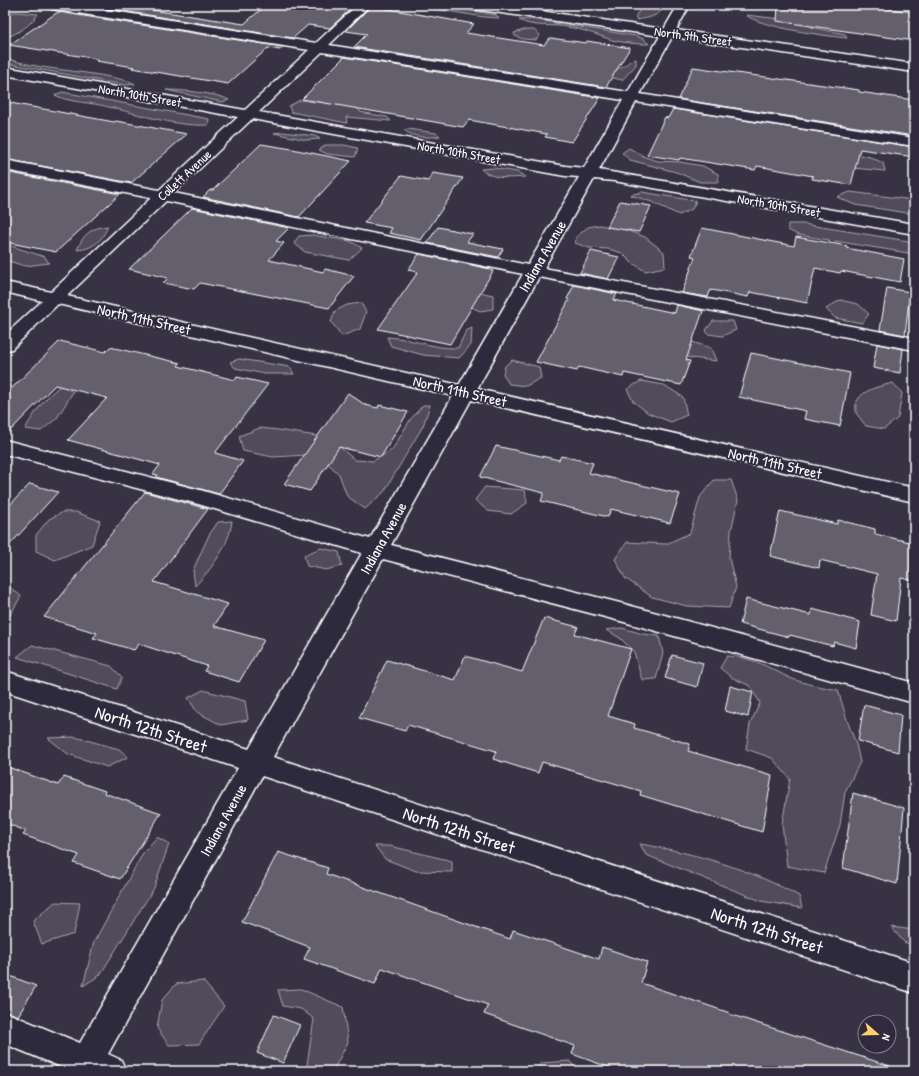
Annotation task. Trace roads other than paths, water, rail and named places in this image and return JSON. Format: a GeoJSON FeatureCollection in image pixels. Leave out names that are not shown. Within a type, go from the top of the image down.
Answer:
{"type":"FeatureCollection","features":[{"type":"Feature","properties":{"kind":"street"},"geometry":{"type":"LineString","coordinates":[[52,5],[914,142]]}},
{"type":"Feature","properties":{"kind":"street","name":"Collett Avenue"},"geometry":{"type":"LineString","coordinates":[[5,345],[364,5]]}},
{"type":"Feature","properties":{"kind":"street","name":"North 9th Street"},"geometry":{"type":"LineString","coordinates":[[473,5],[519,8],[669,33],[914,68]]}},
{"type":"Feature","properties":{"kind":"street","name":"Indiana Avenue"},"geometry":{"type":"LineString","coordinates":[[92,1068],[255,763],[684,5]]}},
{"type":"Feature","properties":{"kind":"street","name":"North 10th Street"},"geometry":{"type":"LineString","coordinates":[[5,71],[565,171],[614,176],[914,229]]}},
{"type":"Feature","properties":{"kind":"street"},"geometry":{"type":"LineString","coordinates":[[5,165],[163,195],[534,271],[914,344]]}},
{"type":"Feature","properties":{"kind":"street","name":"North 11th Street"},"geometry":{"type":"LineString","coordinates":[[5,287],[914,495]]}},
{"type":"Feature","properties":{"kind":"street"},"geometry":{"type":"LineString","coordinates":[[5,447],[200,497],[376,549],[624,613],[914,693]]}},
{"type":"Feature","properties":{"kind":"street","name":"North 12th Street"},"geometry":{"type":"LineString","coordinates":[[5,681],[914,978]]}},
{"type":"Feature","properties":{"kind":"street"},"geometry":{"type":"LineString","coordinates":[[5,1028],[92,1068]]}}]}
